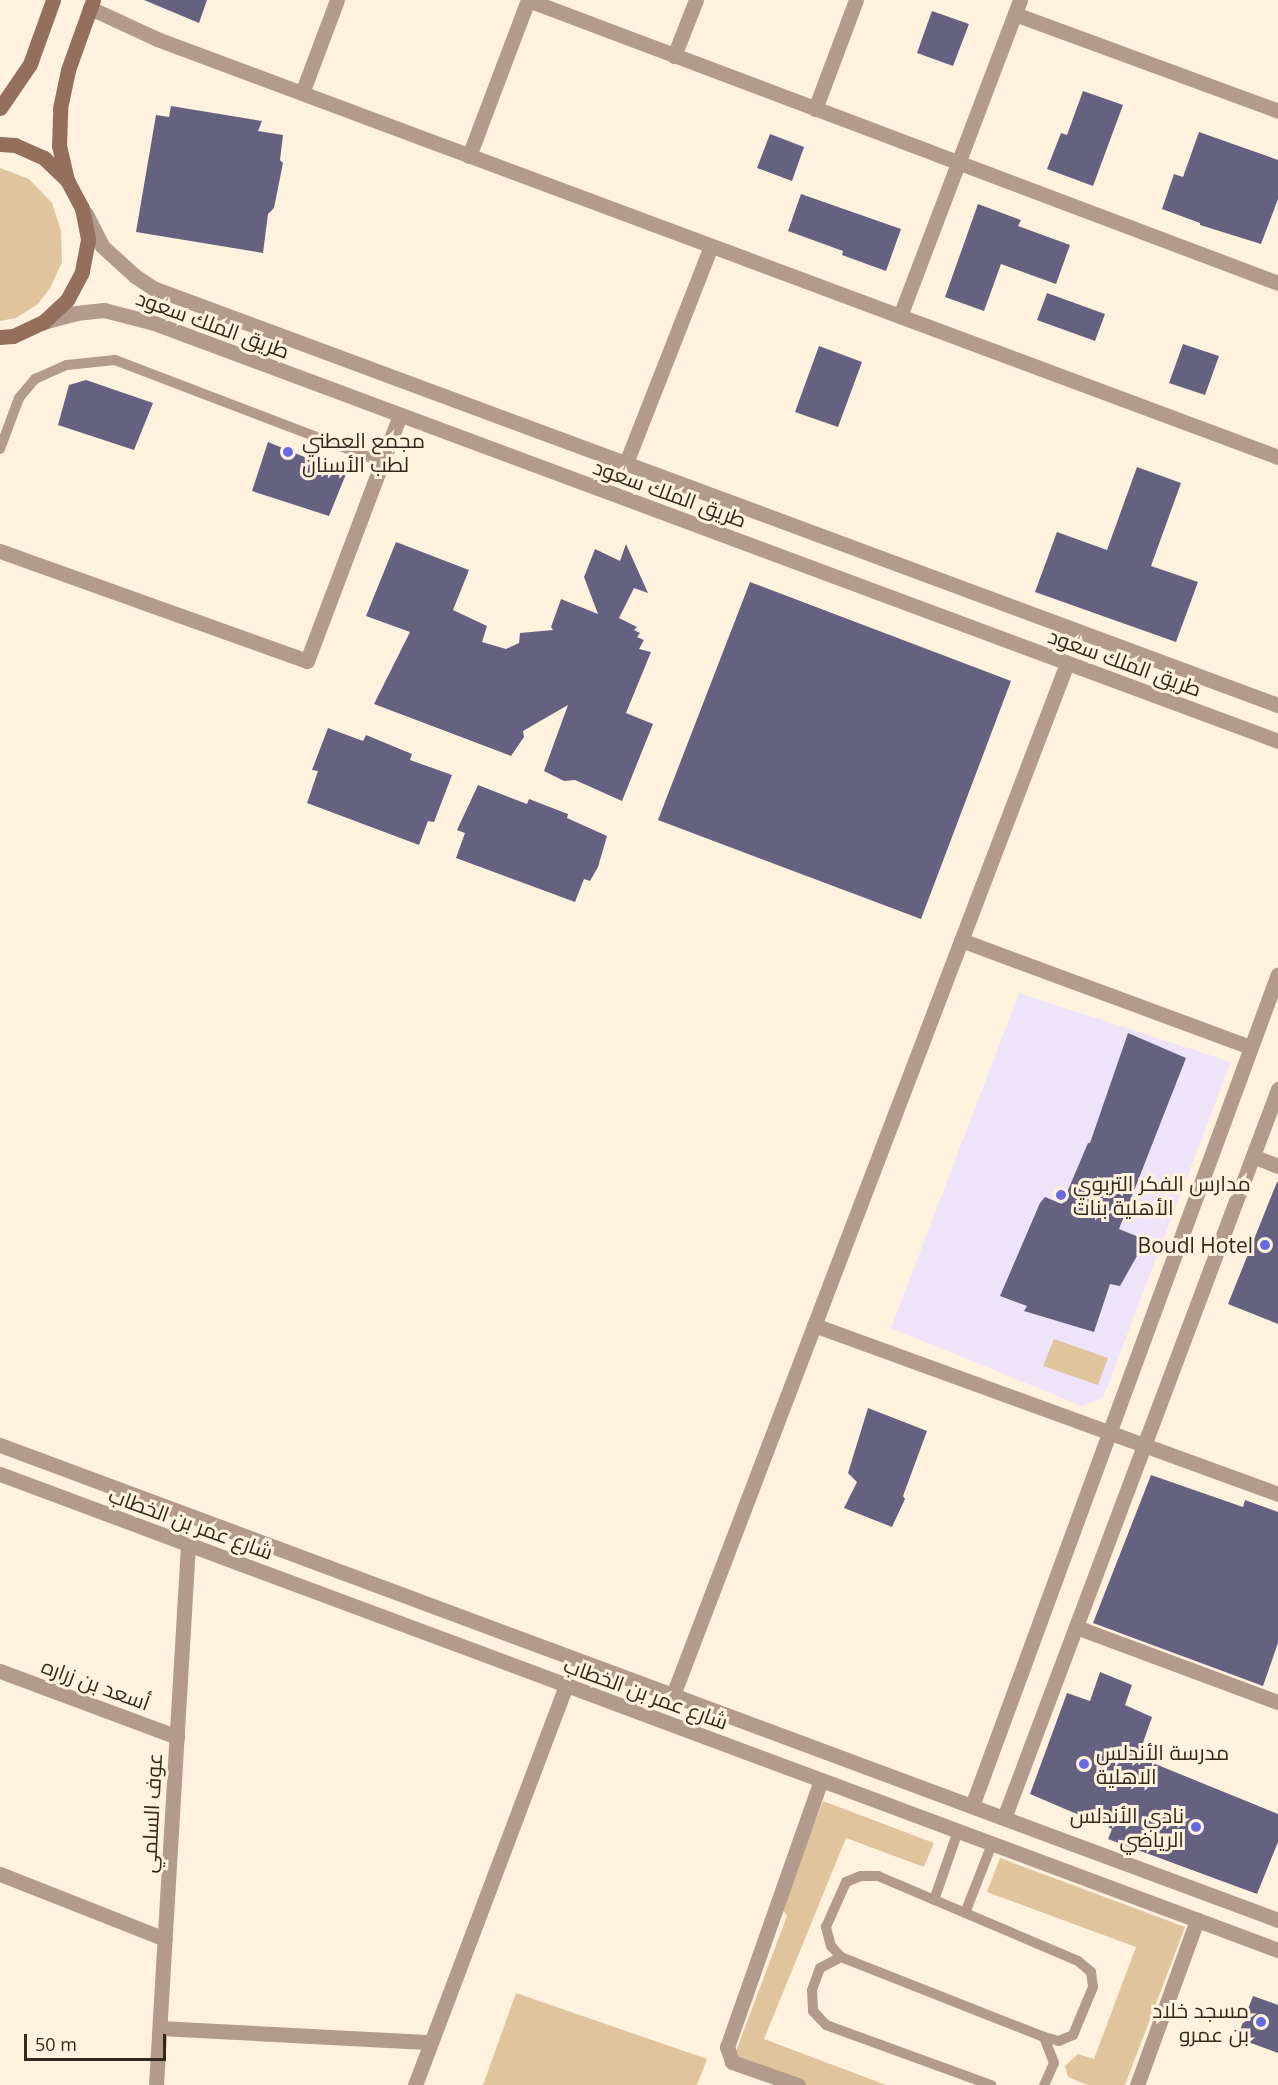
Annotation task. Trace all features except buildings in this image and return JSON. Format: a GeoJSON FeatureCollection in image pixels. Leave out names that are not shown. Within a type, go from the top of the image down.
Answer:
{"type":"FeatureCollection","features":[{"type":"Feature","properties":{"kind":"main road"},"geometry":{"type":"LineString","coordinates":[[0,108],[30,63],[53,0]]}},
{"type":"Feature","properties":{"kind":"main road"},"geometry":{"type":"LineString","coordinates":[[0,345],[6,336],[43,322],[67,300],[82,272],[88,240],[82,208],[67,180],[59,146],[60,108],[68,70],[92,4]]}},
{"type":"Feature","properties":{"kind":"main road"},"geometry":{"type":"LineString","coordinates":[[0,144],[15,145],[44,158],[67,180]]}},
{"type":"Feature","properties":{"kind":"street"},"geometry":{"type":"LineString","coordinates":[[302,93],[338,0]]}},
{"type":"Feature","properties":{"kind":"street"},"geometry":{"type":"LineString","coordinates":[[469,156],[528,0],[1278,283]]}},
{"type":"Feature","properties":{"kind":"street"},"geometry":{"type":"LineString","coordinates":[[674,56],[696,0]]}},
{"type":"Feature","properties":{"kind":"street"},"geometry":{"type":"LineString","coordinates":[[815,110],[856,0]]}},
{"type":"Feature","properties":{"kind":"street"},"geometry":{"type":"LineString","coordinates":[[92,4],[157,39],[1278,458]]}},
{"type":"Feature","properties":{"kind":"street"},"geometry":{"type":"LineString","coordinates":[[900,316],[1018,7],[1278,111]]}},
{"type":"Feature","properties":{"kind":"street","name":"طريق الملك سعود"},"geometry":{"type":"LineString","coordinates":[[82,208],[102,246],[135,276],[153,288],[1278,705]]}},
{"type":"Feature","properties":{"kind":"street"},"geometry":{"type":"LineString","coordinates":[[626,463],[711,246]]}},
{"type":"Feature","properties":{"kind":"street","name":"طريق الملك سعود"},"geometry":{"type":"LineString","coordinates":[[43,322],[76,313],[104,310],[133,316],[1278,741]]}},
{"type":"Feature","properties":{"kind":"street"},"geometry":{"type":"LineString","coordinates":[[0,551],[307,661],[400,415]]}},
{"type":"Feature","properties":{"kind":"street"},"geometry":{"type":"LineString","coordinates":[[673,1695],[1067,663]]}},
{"type":"Feature","properties":{"kind":"street"},"geometry":{"type":"LineString","coordinates":[[962,940],[1251,1047]]}},
{"type":"Feature","properties":{"kind":"street"},"geometry":{"type":"LineString","coordinates":[[972,1806],[1278,974]]}},
{"type":"Feature","properties":{"kind":"street"},"geometry":{"type":"LineString","coordinates":[[1005,1818],[1278,1089]]}},
{"type":"Feature","properties":{"kind":"street"},"geometry":{"type":"LineString","coordinates":[[1253,1156],[1278,1166]]}},
{"type":"Feature","properties":{"kind":"street"},"geometry":{"type":"LineString","coordinates":[[814,1324],[1278,1494]]}},
{"type":"Feature","properties":{"kind":"street","name":"شارع عمر بن الخطاب"},"geometry":{"type":"LineString","coordinates":[[0,1445],[1278,1920]]}},
{"type":"Feature","properties":{"kind":"street","name":"شارع عمر بن الخطاب"},"geometry":{"type":"LineString","coordinates":[[0,1474],[1278,1950]]}},
{"type":"Feature","properties":{"kind":"street","name":"عوف السلمي"},"geometry":{"type":"LineString","coordinates":[[156,2085],[188,1544]]}},
{"type":"Feature","properties":{"kind":"street"},"geometry":{"type":"LineString","coordinates":[[1076,1627],[1278,1702]]}},
{"type":"Feature","properties":{"kind":"street","name":"أسعد بن زراره"},"geometry":{"type":"LineString","coordinates":[[0,1671],[177,1737]]}},
{"type":"Feature","properties":{"kind":"street"},"geometry":{"type":"LineString","coordinates":[[415,2085],[566,1685]]}},
{"type":"Feature","properties":{"kind":"street"},"geometry":{"type":"LineString","coordinates":[[798,2085],[732,2062],[727,2047],[821,1780]]}},
{"type":"Feature","properties":{"kind":"street"},"geometry":{"type":"LineString","coordinates":[[0,1874],[165,1939]]}},
{"type":"Feature","properties":{"kind":"street"},"geometry":{"type":"LineString","coordinates":[[1137,2085],[1197,1920]]}},
{"type":"Feature","properties":{"kind":"street"},"geometry":{"type":"LineString","coordinates":[[160,2028],[431,2042]]}},
{"type":"Feature","properties":{"kind":"lane"},"geometry":{"type":"LineString","coordinates":[[0,449],[19,398],[35,379],[67,365],[116,360],[382,462]]}},
{"type":"Feature","properties":{"kind":"lane"},"geometry":{"type":"LineString","coordinates":[[934,1900],[958,1831]]}},
{"type":"Feature","properties":{"kind":"lane"},"geometry":{"type":"LineString","coordinates":[[965,1913],[992,1844]]}},
{"type":"Feature","properties":{"kind":"lane"},"geometry":{"type":"LineString","coordinates":[[861,1876],[878,1876],[965,1913],[1078,1961],[1091,1972],[1093,1987],[1072,2035],[1059,2041],[1044,2037],[842,1957],[831,1946],[826,1927],[846,1882],[861,1876]]}},
{"type":"Feature","properties":{"kind":"lane"},"geometry":{"type":"LineString","coordinates":[[842,1957],[820,1968],[812,1990],[813,2011],[826,2025],[991,2085]]}},
{"type":"Feature","properties":{"kind":"lane"},"geometry":{"type":"LineString","coordinates":[[1044,2037],[1054,2063],[1044,2085]]}},
{"type":"Feature","properties":{"kind":"shaded area"},"geometry":{"type":"Polygon","coordinates":[[[0,168],[29,179],[52,203],[61,231],[62,262],[50,288],[38,304],[16,318],[0,321],[0,168]]]}},
{"type":"Feature","properties":{"kind":"shaded area","name":"مدارس الفكر التربوي الأهلية بنات"},"geometry":{"type":"Polygon","coordinates":[[[1019,993],[1231,1062],[1103,1398],[1082,1406],[891,1328],[1019,993]]]}},
{"type":"Feature","properties":{"kind":"shaded area"},"geometry":{"type":"Polygon","coordinates":[[[1054,1339],[1108,1358],[1098,1385],[1043,1366],[1054,1339]]]}},
{"type":"Feature","properties":{"kind":"shaded area"},"geometry":{"type":"Polygon","coordinates":[[[823,1801],[934,1843],[924,1867],[846,1838],[764,2039],[886,2085],[803,2085],[733,2059],[787,1916],[781,1908],[823,1801]]]}},
{"type":"Feature","properties":{"kind":"shaded area"},"geometry":{"type":"Polygon","coordinates":[[[1000,1858],[1185,1927],[1125,2085],[1088,2085],[1068,2077],[1065,2066],[1078,2054],[1094,2059],[1136,1947],[987,1892],[1000,1858]]]}},
{"type":"Feature","properties":{"kind":"shaded area"},"geometry":{"type":"Polygon","coordinates":[[[516,1993],[707,2059],[697,2085],[483,2085],[516,1993]]]}},
{"type":"Feature","properties":{"kind":"place","name":"مجمع العطني لطب الأسنان"},"geometry":{"type":"Point","coordinates":[288,452]}},
{"type":"Feature","properties":{"kind":"place","name":"مدارس الفكر التربوي الأهلية بنات"},"geometry":{"type":"Point","coordinates":[1061,1195]}},
{"type":"Feature","properties":{"kind":"place","name":"Boudl Hotel"},"geometry":{"type":"Point","coordinates":[1265,1245]}},
{"type":"Feature","properties":{"kind":"place","name":"مدرسة الأندلس الاهلية"},"geometry":{"type":"Point","coordinates":[1084,1764]}},
{"type":"Feature","properties":{"kind":"place","name":"نادي الأندلس الرياضي"},"geometry":{"type":"Point","coordinates":[1196,1827]}},
{"type":"Feature","properties":{"kind":"place","name":"مسجد خلاد بن عمرو"},"geometry":{"type":"Point","coordinates":[1261,2022]}}]}
